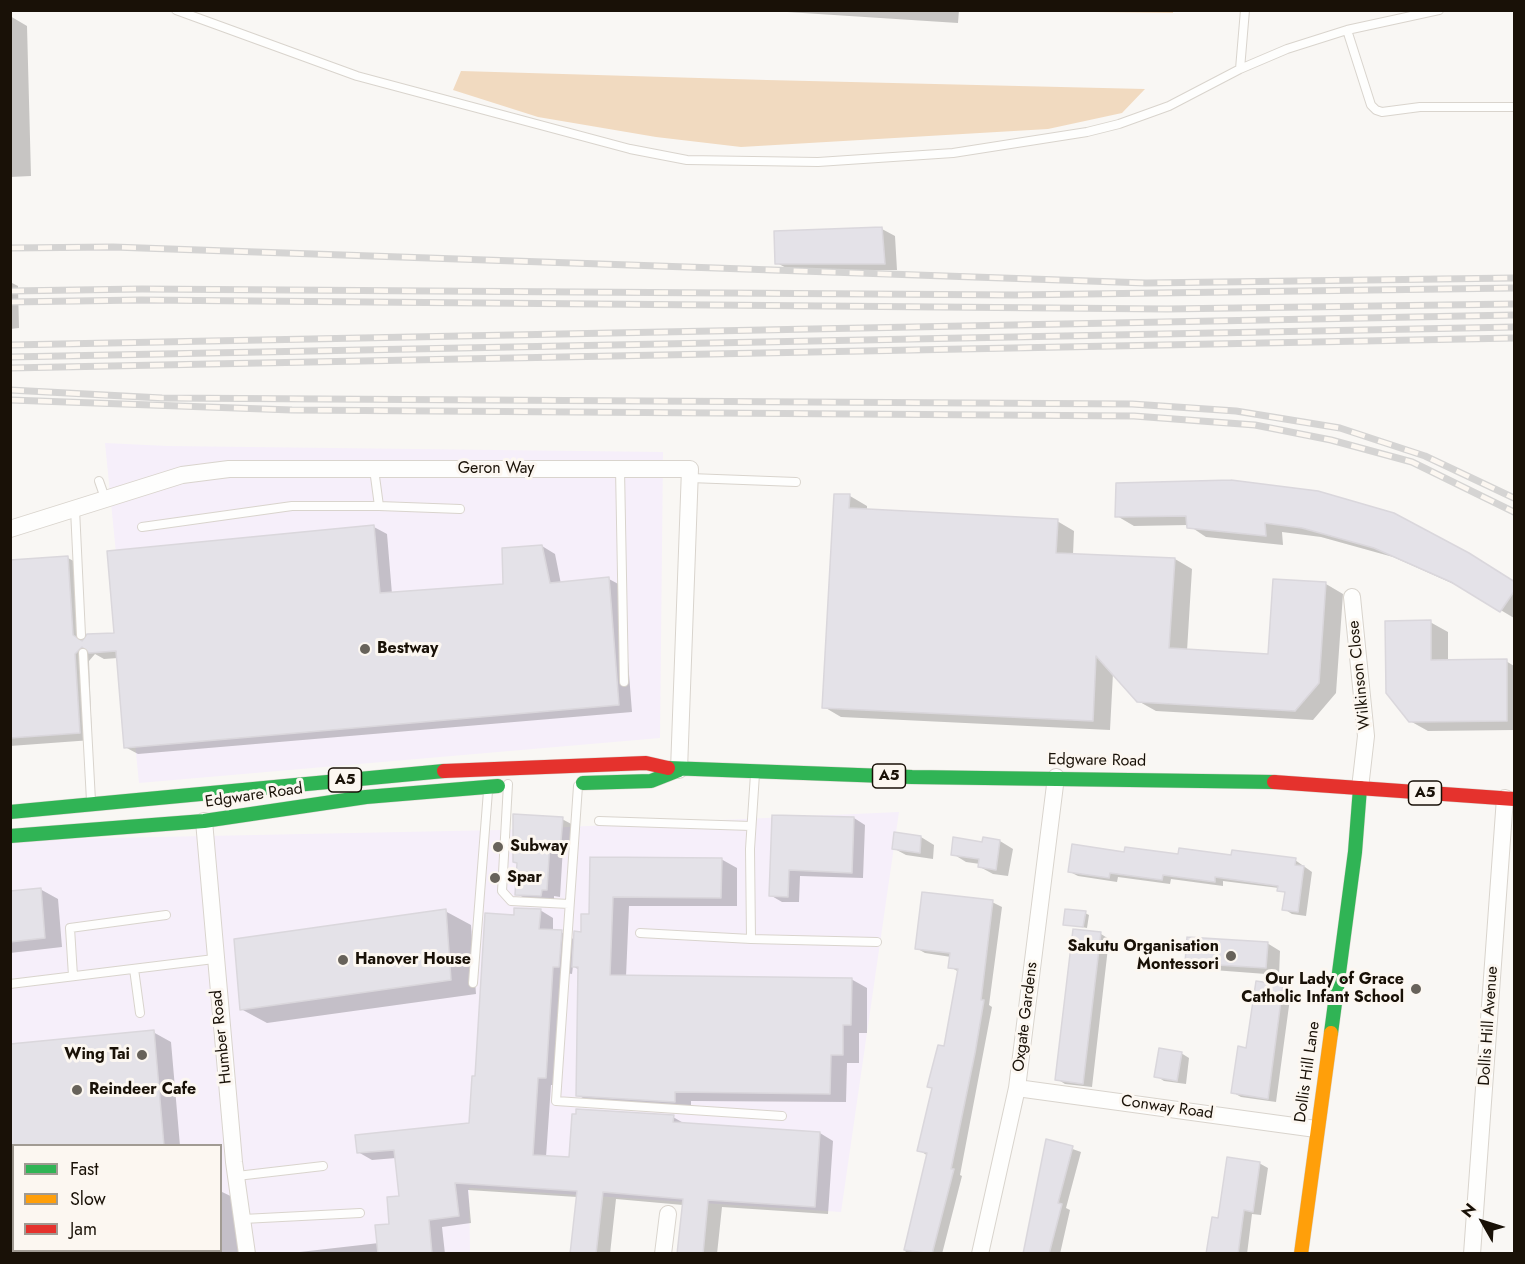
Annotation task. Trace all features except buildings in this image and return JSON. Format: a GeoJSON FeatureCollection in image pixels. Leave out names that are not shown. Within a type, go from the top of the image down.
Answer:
{"type":"FeatureCollection","features":[{"type":"Feature","properties":{"kind":"main road","name":"Edgware Road"},"geometry":{"type":"LineString","coordinates":[[10,812],[243,789],[489,769],[646,763],[679,770],[756,770],[912,777],[1056,777],[1276,782],[1510,798]]}},
{"type":"Feature","properties":{"kind":"main road","name":"Edgware Road"},"geometry":{"type":"LineString","coordinates":[[573,783],[651,781],[679,770]]}},
{"type":"Feature","properties":{"kind":"main road","name":"Edgware Road"},"geometry":{"type":"LineString","coordinates":[[10,836],[204,821],[366,797],[514,785]]}},
{"type":"Feature","properties":{"kind":"main road","name":"Dollis Hill Lane"},"geometry":{"type":"LineString","coordinates":[[1301,1254],[1354,852],[1360,788]]}},
{"type":"Feature","properties":{"kind":"main road"},"geometry":{"type":"LineString","coordinates":[[10,848],[86,840],[204,821]]}},
{"type":"Feature","properties":{"kind":"street","name":"Geron Way"},"geometry":{"type":"LineString","coordinates":[[10,529],[182,475],[229,469],[690,469],[690,478]]}},
{"type":"Feature","properties":{"kind":"street"},"geometry":{"type":"LineString","coordinates":[[679,770],[690,478]]}},
{"type":"Feature","properties":{"kind":"street","name":"Wilkinson Close"},"geometry":{"type":"LineString","coordinates":[[1352,597],[1366,736],[1360,788]]}},
{"type":"Feature","properties":{"kind":"street","name":"Oxgate Gardens"},"geometry":{"type":"LineString","coordinates":[[980,1254],[1017,1088],[1056,777]]}},
{"type":"Feature","properties":{"kind":"street","name":"Dollis Hill Avenue"},"geometry":{"type":"LineString","coordinates":[[1472,1254],[1510,798]]}},
{"type":"Feature","properties":{"kind":"street","name":"Humber Road"},"geometry":{"type":"LineString","coordinates":[[204,821],[232,1167],[248,1254]]}},
{"type":"Feature","properties":{"kind":"street","name":"Conway Road"},"geometry":{"type":"LineString","coordinates":[[1017,1088],[1316,1129]]}},
{"type":"Feature","properties":{"kind":"street"},"geometry":{"type":"LineString","coordinates":[[663,1254],[668,1214]]}},
{"type":"Feature","properties":{"kind":"lane"},"geometry":{"type":"LineString","coordinates":[[176,10],[357,76],[630,149],[687,160],[818,162],[953,153],[1087,132],[1119,124],[1168,106],[1240,69],[1287,49],[1347,30],[1439,10]]}},
{"type":"Feature","properties":{"kind":"lane"},"geometry":{"type":"LineString","coordinates":[[1240,69],[1245,10]]}},
{"type":"Feature","properties":{"kind":"lane"},"geometry":{"type":"LineString","coordinates":[[1347,30],[1367,95],[1376,110],[1382,112],[1419,107],[1515,107]]}},
{"type":"Feature","properties":{"kind":"lane"},"geometry":{"type":"LineString","coordinates":[[374,469],[379,506]]}},
{"type":"Feature","properties":{"kind":"lane"},"geometry":{"type":"LineString","coordinates":[[620,469],[624,682]]}},
{"type":"Feature","properties":{"kind":"lane"},"geometry":{"type":"LineString","coordinates":[[690,478],[796,482]]}},
{"type":"Feature","properties":{"kind":"lane"},"geometry":{"type":"LineString","coordinates":[[99,481],[105,498]]}},
{"type":"Feature","properties":{"kind":"lane"},"geometry":{"type":"LineString","coordinates":[[142,527],[292,506],[460,509]]}},
{"type":"Feature","properties":{"kind":"lane"},"geometry":{"type":"LineString","coordinates":[[75,509],[81,635]]}},
{"type":"Feature","properties":{"kind":"lane"},"geometry":{"type":"LineString","coordinates":[[84,653],[92,805]]}},
{"type":"Feature","properties":{"kind":"lane"},"geometry":{"type":"LineString","coordinates":[[579,766],[573,783],[569,904],[556,1101],[782,1116]]}},
{"type":"Feature","properties":{"kind":"lane"},"geometry":{"type":"LineString","coordinates":[[509,768],[514,785],[502,891],[511,901],[569,904]]}},
{"type":"Feature","properties":{"kind":"lane"},"geometry":{"type":"LineString","coordinates":[[473,983],[489,769]]}},
{"type":"Feature","properties":{"kind":"lane"},"geometry":{"type":"LineString","coordinates":[[752,939],[751,826],[756,770]]}},
{"type":"Feature","properties":{"kind":"lane"},"geometry":{"type":"LineString","coordinates":[[598,821],[751,826]]}},
{"type":"Feature","properties":{"kind":"lane"},"geometry":{"type":"LineString","coordinates":[[73,976],[70,928],[166,915]]}},
{"type":"Feature","properties":{"kind":"lane"},"geometry":{"type":"LineString","coordinates":[[640,933],[877,942]]}},
{"type":"Feature","properties":{"kind":"lane"},"geometry":{"type":"LineString","coordinates":[[10,984],[214,959]]}},
{"type":"Feature","properties":{"kind":"lane"},"geometry":{"type":"LineString","coordinates":[[134,969],[140,1013]]}},
{"type":"Feature","properties":{"kind":"lane"},"geometry":{"type":"LineString","coordinates":[[232,1167],[323,1166]]}},
{"type":"Feature","properties":{"kind":"lane"},"geometry":{"type":"LineString","coordinates":[[243,1220],[360,1213]]}},
{"type":"Feature","properties":{"kind":"shaded area"},"geometry":{"type":"Polygon","coordinates":[[[1173,10],[1173,13],[1015,11],[1173,10]]]}},
{"type":"Feature","properties":{"kind":"shaded area"},"geometry":{"type":"Polygon","coordinates":[[[461,71],[1145,89],[1122,113],[1048,129],[741,147],[656,137],[538,117],[453,90],[461,71]]]}},
{"type":"Feature","properties":{"kind":"shaded area"},"geometry":{"type":"Polygon","coordinates":[[[105,443],[167,446],[663,452],[660,738],[139,783],[105,443]]]}},
{"type":"Feature","properties":{"kind":"shaded area"},"geometry":{"type":"Polygon","coordinates":[[[899,812],[841,1212],[469,1188],[470,1253],[11,1253],[10,840],[500,830],[899,812]]]}},
{"type":"Feature","properties":{"kind":"railway"},"geometry":{"type":"LineString","coordinates":[[10,248],[113,247],[1146,283],[1514,278]]}},
{"type":"Feature","properties":{"kind":"railway"},"geometry":{"type":"LineString","coordinates":[[10,291],[142,289],[1015,295],[1514,288]]}},
{"type":"Feature","properties":{"kind":"railway"},"geometry":{"type":"LineString","coordinates":[[10,302],[141,300],[1167,309],[1514,304]]}},
{"type":"Feature","properties":{"kind":"railway"},"geometry":{"type":"LineString","coordinates":[[10,345],[1514,315]]}},
{"type":"Feature","properties":{"kind":"railway"},"geometry":{"type":"LineString","coordinates":[[10,357],[1514,327]]}},
{"type":"Feature","properties":{"kind":"railway"},"geometry":{"type":"LineString","coordinates":[[10,368],[1514,338]]}},
{"type":"Feature","properties":{"kind":"railway"},"geometry":{"type":"LineString","coordinates":[[10,390],[162,398],[1132,404],[1236,411],[1340,428],[1425,456],[1514,498]]}},
{"type":"Feature","properties":{"kind":"railway"},"geometry":{"type":"LineString","coordinates":[[10,400],[292,410],[1134,416],[1255,425],[1331,440],[1412,462],[1514,512]]}},
{"type":"Feature","properties":{"kind":"traffic: fast"},"geometry":{"type":"LineString","coordinates":[[668,768],[912,777],[1274,782]]}},
{"type":"Feature","properties":{"kind":"traffic: fast"},"geometry":{"type":"LineString","coordinates":[[583,783],[651,781],[679,770]]}},
{"type":"Feature","properties":{"kind":"traffic: fast"},"geometry":{"type":"LineString","coordinates":[[10,812],[444,771]]}},
{"type":"Feature","properties":{"kind":"traffic: fast"},"geometry":{"type":"LineString","coordinates":[[10,836],[204,821],[366,797],[498,786]]}},
{"type":"Feature","properties":{"kind":"traffic: fast"},"geometry":{"type":"LineString","coordinates":[[1331,1033],[1355,852],[1360,788]]}},
{"type":"Feature","properties":{"kind":"traffic: slow"},"geometry":{"type":"LineString","coordinates":[[1301,1254],[1331,1033]]}},
{"type":"Feature","properties":{"kind":"traffic: jam"},"geometry":{"type":"LineString","coordinates":[[444,771],[646,763],[668,768]]}},
{"type":"Feature","properties":{"kind":"traffic: jam"},"geometry":{"type":"LineString","coordinates":[[1274,782],[1514,799]]}},
{"type":"Feature","properties":{"kind":"place","name":"Bestway"},"geometry":{"type":"Point","coordinates":[365,649]}},
{"type":"Feature","properties":{"kind":"place","name":"Subway"},"geometry":{"type":"Point","coordinates":[498,847]}},
{"type":"Feature","properties":{"kind":"place","name":"Spar"},"geometry":{"type":"Point","coordinates":[495,878]}},
{"type":"Feature","properties":{"kind":"place","name":"Sakutu Organisation Montessori"},"geometry":{"type":"Point","coordinates":[1231,956]}},
{"type":"Feature","properties":{"kind":"place","name":"Hanover House"},"geometry":{"type":"Point","coordinates":[343,960]}},
{"type":"Feature","properties":{"kind":"place","name":"Our Lady of Grace Catholic Infant School"},"geometry":{"type":"Point","coordinates":[1416,989]}},
{"type":"Feature","properties":{"kind":"place","name":"Wing Tai"},"geometry":{"type":"Point","coordinates":[142,1055]}},
{"type":"Feature","properties":{"kind":"place","name":"Reindeer Cafe"},"geometry":{"type":"Point","coordinates":[77,1090]}}]}
